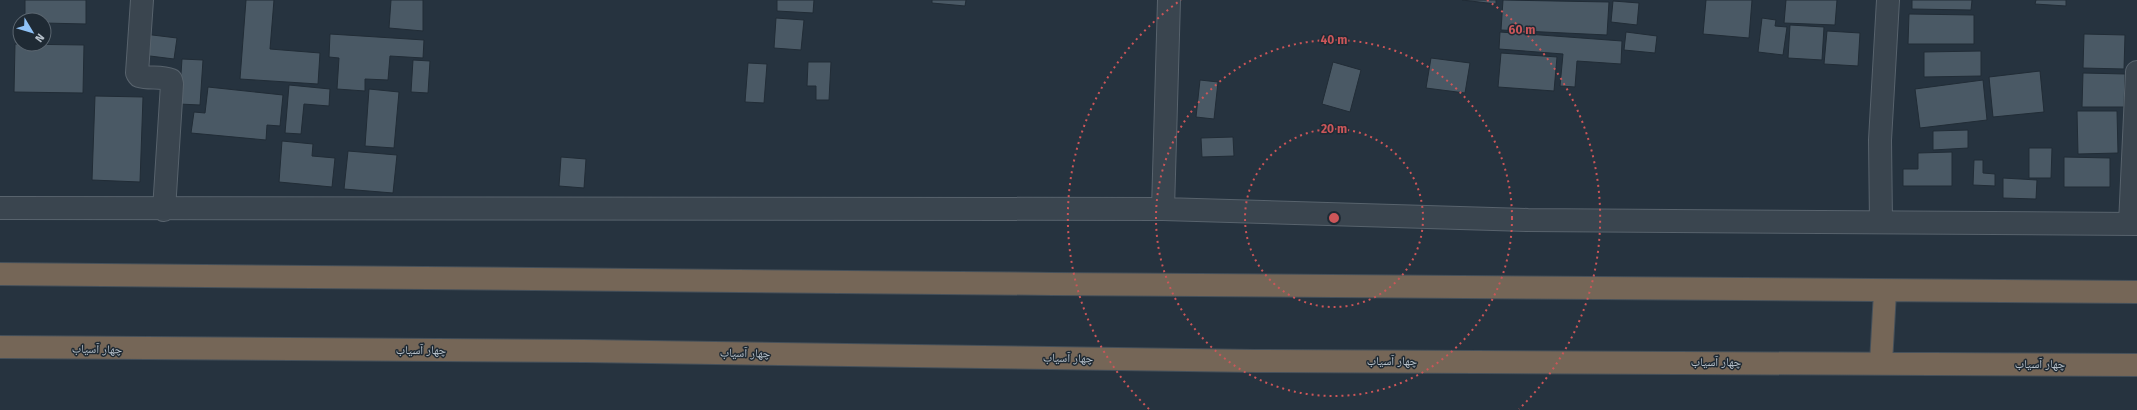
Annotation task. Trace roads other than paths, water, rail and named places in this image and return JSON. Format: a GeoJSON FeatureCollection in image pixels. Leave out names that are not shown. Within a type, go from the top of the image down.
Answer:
{"type":"FeatureCollection","features":[{"type":"Feature","properties":{"kind":"highway"},"geometry":{"type":"LineString","coordinates":[[0,274],[614,278],[1885,292],[2137,292]]}},
{"type":"Feature","properties":{"kind":"highway"},"geometry":{"type":"LineString","coordinates":[[1881,363],[1885,292]]}},
{"type":"Feature","properties":{"kind":"highway","name":"چهار آسیاب"},"geometry":{"type":"LineString","coordinates":[[0,347],[585,351],[1255,361],[2137,365]]}},
{"type":"Feature","properties":{"kind":"street"},"geometry":{"type":"LineString","coordinates":[[142,0],[137,73],[143,78],[167,78],[171,80],[172,84],[164,210]]}},
{"type":"Feature","properties":{"kind":"street"},"geometry":{"type":"LineString","coordinates":[[1163,209],[1169,0]]}},
{"type":"Feature","properties":{"kind":"street"},"geometry":{"type":"LineString","coordinates":[[1881,222],[1880,140],[1888,0]]}},
{"type":"Feature","properties":{"kind":"street"},"geometry":{"type":"LineString","coordinates":[[0,208],[164,210],[1163,209],[1528,220],[2134,224],[2137,72]]}}]}
